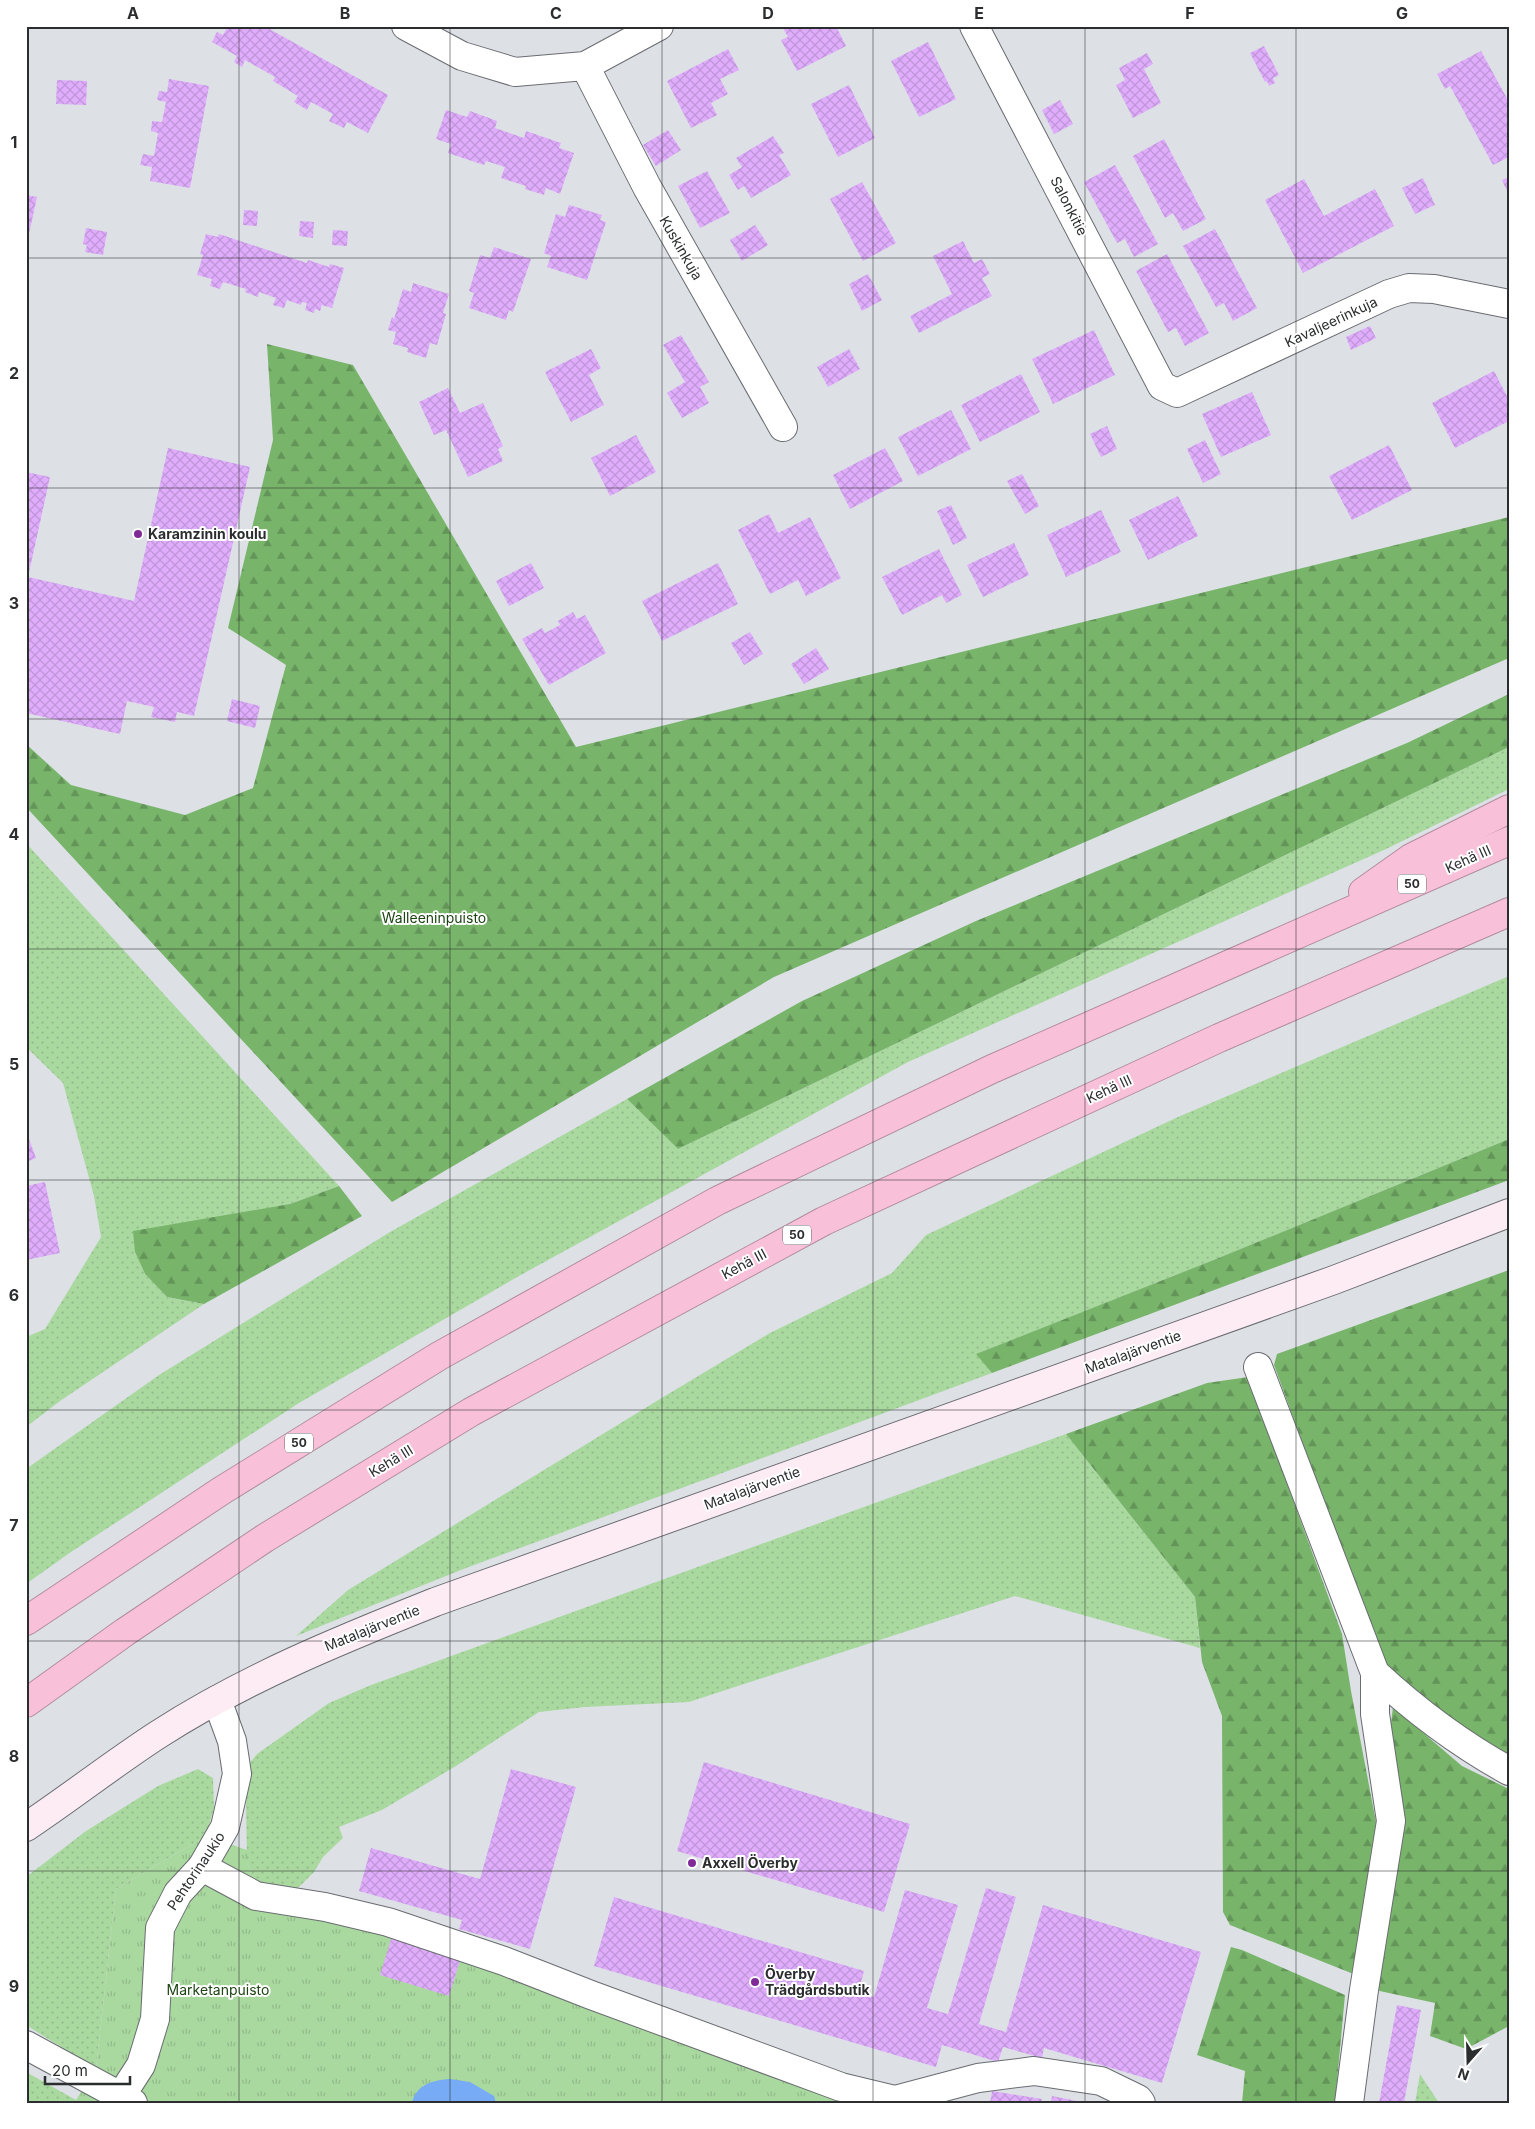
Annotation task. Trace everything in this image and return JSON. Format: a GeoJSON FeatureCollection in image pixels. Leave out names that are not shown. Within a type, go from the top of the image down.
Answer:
{"type":"FeatureCollection","features":[{"type":"Feature","properties":{"kind":"highway"},"geometry":{"type":"LineString","coordinates":[[1314,926],[1411,858],[1509,809]]}},
{"type":"Feature","properties":{"kind":"highway","name":"Kehä III"},"geometry":{"type":"LineString","coordinates":[[26,1621],[221,1491],[439,1356],[717,1201],[992,1069],[1509,841]]}},
{"type":"Feature","properties":{"kind":"highway","name":"Kehä III"},"geometry":{"type":"LineString","coordinates":[[26,1703],[125,1632],[265,1538],[471,1412],[824,1221],[1219,1038],[1509,912]]}},
{"type":"Feature","properties":{"kind":"main road","name":"Matalajärventie"},"geometry":{"type":"LineString","coordinates":[[26,1827],[159,1734],[217,1700],[316,1650],[435,1602],[1325,1283],[1509,1213]]}},
{"type":"Feature","properties":{"kind":"street"},"geometry":{"type":"LineString","coordinates":[[406,26],[462,56],[515,72],[585,66],[659,26]]}},
{"type":"Feature","properties":{"kind":"street","name":"Salonkitie"},"geometry":{"type":"LineString","coordinates":[[974,26],[1162,386]]}},
{"type":"Feature","properties":{"kind":"street","name":"Kuskinkuja"},"geometry":{"type":"LineString","coordinates":[[585,66],[646,187],[783,428]]}},
{"type":"Feature","properties":{"kind":"street","name":"Kavaljeerinkuja"},"geometry":{"type":"LineString","coordinates":[[1162,386],[1177,393],[1389,294],[1409,288],[1434,289],[1509,304]]}},
{"type":"Feature","properties":{"kind":"street"},"geometry":{"type":"LineString","coordinates":[[1258,1367],[1375,1673],[1375,1714],[1391,1821],[1364,1990],[1349,2103]]}},
{"type":"Feature","properties":{"kind":"street"},"geometry":{"type":"LineString","coordinates":[[1375,1673],[1408,1704],[1475,1752],[1509,1771]]}},
{"type":"Feature","properties":{"kind":"street","name":"Pehtorinaukio"},"geometry":{"type":"LineString","coordinates":[[127,2099],[141,2066],[155,2019],[160,1928],[178,1893],[202,1867],[225,1827],[237,1774],[232,1741],[217,1700]]}},
{"type":"Feature","properties":{"kind":"street"},"geometry":{"type":"LineString","coordinates":[[202,1867],[256,1896],[325,1907],[388,1922],[504,1961],[837,2095],[894,2100],[978,2078],[1034,2071],[1100,2081],[1138,2099],[1141,2103]]}},
{"type":"Feature","properties":{"kind":"street"},"geometry":{"type":"LineString","coordinates":[[26,2044],[127,2099]]}},
{"type":"Feature","properties":{"kind":"green space","name":"Walleeninpuisto"},"geometry":{"type":"Polygon","coordinates":[[[267,344],[353,365],[576,747],[1509,517],[1509,658],[774,977],[392,1202],[26,807],[26,744],[71,785],[185,815],[253,788],[286,665],[228,628],[273,440],[267,344]]]}},
{"type":"Feature","properties":{"kind":"green space"},"geometry":{"type":"Polygon","coordinates":[[[1509,694],[1509,747],[678,1149],[627,1099],[802,1001],[976,921],[1407,743],[1509,694]]]}},
{"type":"Feature","properties":{"kind":"green space"},"geometry":{"type":"Polygon","coordinates":[[[1509,747],[1509,789],[1384,850],[908,1062],[519,1276],[299,1403],[71,1552],[26,1584],[26,1469],[159,1375],[390,1232],[627,1099],[678,1149],[1509,747]]]}},
{"type":"Feature","properties":{"kind":"green space"},"geometry":{"type":"Polygon","coordinates":[[[26,843],[339,1186],[290,1204],[135,1252],[145,1274],[167,1297],[204,1304],[60,1401],[26,1427],[26,1337],[45,1329],[101,1237],[94,1196],[63,1083],[26,1047],[26,843]]]}},
{"type":"Feature","properties":{"kind":"green space"},"geometry":{"type":"Polygon","coordinates":[[[1509,976],[1509,1139],[977,1354],[992,1373],[466,1568],[296,1636],[348,1590],[660,1399],[770,1333],[892,1273],[926,1235],[1178,1117],[1509,976]]]}},
{"type":"Feature","properties":{"kind":"green space"},"geometry":{"type":"Polygon","coordinates":[[[1509,1139],[1509,1180],[992,1373],[976,1354],[1216,1259],[1509,1139]]]}},
{"type":"Feature","properties":{"kind":"green space"},"geometry":{"type":"Polygon","coordinates":[[[339,1186],[362,1216],[204,1304],[167,1297],[145,1274],[135,1252],[133,1231],[290,1204],[339,1186]]]}},
{"type":"Feature","properties":{"kind":"green space"},"geometry":{"type":"Polygon","coordinates":[[[1509,1270],[1509,1758],[1424,1704],[1387,1666],[1374,1638],[1274,1365],[1277,1354],[1509,1270]]]}},
{"type":"Feature","properties":{"kind":"green space"},"geometry":{"type":"Polygon","coordinates":[[[1248,1377],[1342,1634],[1376,1822],[1356,1975],[1230,1925],[1223,1912],[1222,1716],[1202,1662],[1195,1597],[1066,1434],[1207,1383],[1248,1377]]]}},
{"type":"Feature","properties":{"kind":"green space"},"geometry":{"type":"Polygon","coordinates":[[[1066,1434],[1195,1597],[1200,1648],[1015,1596],[689,1702],[585,1707],[539,1712],[456,1766],[382,1810],[339,1827],[343,1838],[323,1857],[314,1872],[299,1887],[288,1892],[257,1884],[247,1863],[246,1803],[249,1764],[257,1754],[329,1703],[371,1685],[1066,1434]]]}},
{"type":"Feature","properties":{"kind":"green space"},"geometry":{"type":"Polygon","coordinates":[[[1393,1707],[1462,1766],[1509,1789],[1509,2026],[1466,2049],[1430,2036],[1435,2003],[1375,1990],[1405,1816],[1390,1731],[1393,1707]]]}},
{"type":"Feature","properties":{"kind":"green space"},"geometry":{"type":"Polygon","coordinates":[[[198,1769],[213,1778],[214,1808],[206,1836],[116,1889],[96,2069],[26,2025],[26,1877],[86,1831],[158,1786],[198,1769]]]}},
{"type":"Feature","properties":{"kind":"green space","name":"Marketanpuisto"},"geometry":{"type":"Polygon","coordinates":[[[206,1836],[247,1850],[247,1863],[257,1884],[862,2078],[848,2103],[76,2103],[76,2100],[96,2069],[116,1889],[206,1836]]]}},
{"type":"Feature","properties":{"kind":"green space"},"geometry":{"type":"Polygon","coordinates":[[[1231,1947],[1242,1950],[1345,1995],[1335,2103],[1242,2103],[1245,2071],[1197,2055],[1231,1947]]]}},
{"type":"Feature","properties":{"kind":"green space"},"geometry":{"type":"Polygon","coordinates":[[[26,2072],[76,2100],[76,2103],[26,2103],[26,2072]]]}},
{"type":"Feature","properties":{"kind":"green space"},"geometry":{"type":"Polygon","coordinates":[[[1420,2074],[1439,2103],[1415,2103],[1420,2074]]]}},
{"type":"Feature","properties":{"kind":"water"},"geometry":{"type":"Polygon","coordinates":[[[450,2079],[470,2082],[494,2096],[496,2103],[412,2103],[417,2091],[426,2084],[450,2079]]]}},
{"type":"Feature","properties":{"kind":"building"},"geometry":{"type":"Polygon","coordinates":[[[228,26],[264,26],[388,95],[368,133],[347,122],[344,128],[329,121],[333,114],[311,102],[307,110],[294,102],[298,96],[273,81],[275,77],[245,60],[242,67],[234,62],[237,56],[212,42],[217,32],[223,35],[228,26]]]}},
{"type":"Feature","properties":{"kind":"building"},"geometry":{"type":"Polygon","coordinates":[[[786,26],[836,26],[846,46],[797,71],[781,40],[788,37],[783,28],[786,26]]]}},
{"type":"Feature","properties":{"kind":"building"},"geometry":{"type":"Polygon","coordinates":[[[928,42],[956,99],[919,117],[891,61],[928,42]]]}},
{"type":"Feature","properties":{"kind":"building"},"geometry":{"type":"Polygon","coordinates":[[[1264,46],[1279,75],[1273,78],[1275,83],[1269,86],[1250,53],[1264,46]]]}},
{"type":"Feature","properties":{"kind":"building"},"geometry":{"type":"Polygon","coordinates":[[[728,49],[739,70],[720,79],[728,94],[711,103],[717,115],[691,128],[667,81],[728,49]]]}},
{"type":"Feature","properties":{"kind":"building"},"geometry":{"type":"Polygon","coordinates":[[[1481,51],[1509,102],[1509,157],[1493,165],[1450,86],[1445,89],[1437,74],[1481,51]]]}},
{"type":"Feature","properties":{"kind":"building"},"geometry":{"type":"Polygon","coordinates":[[[1147,53],[1153,64],[1144,69],[1161,103],[1133,118],[1116,85],[1125,80],[1119,68],[1147,53]]]}},
{"type":"Feature","properties":{"kind":"building"},"geometry":{"type":"Polygon","coordinates":[[[169,79],[209,86],[190,188],[150,181],[152,167],[140,165],[143,154],[154,156],[158,133],[151,131],[152,121],[162,122],[166,102],[157,100],[159,91],[167,92],[169,79]]]}},
{"type":"Feature","properties":{"kind":"building"},"geometry":{"type":"Polygon","coordinates":[[[57,80],[87,81],[86,105],[56,104],[57,80]]]}},
{"type":"Feature","properties":{"kind":"building"},"geometry":{"type":"Polygon","coordinates":[[[849,85],[875,138],[838,157],[811,104],[849,85]]]}},
{"type":"Feature","properties":{"kind":"building"},"geometry":{"type":"Polygon","coordinates":[[[1060,100],[1073,124],[1054,134],[1042,110],[1060,100]]]}},
{"type":"Feature","properties":{"kind":"building"},"geometry":{"type":"Polygon","coordinates":[[[446,110],[467,117],[470,111],[497,121],[495,128],[524,138],[526,131],[561,143],[559,148],[574,153],[560,194],[546,188],[544,195],[525,189],[526,186],[501,178],[505,167],[486,161],[484,165],[448,153],[451,144],[436,139],[446,110]]]}},
{"type":"Feature","properties":{"kind":"building"},"geometry":{"type":"Polygon","coordinates":[[[668,130],[681,150],[656,166],[643,145],[668,130]]]}},
{"type":"Feature","properties":{"kind":"building"},"geometry":{"type":"Polygon","coordinates":[[[773,136],[784,153],[779,155],[791,175],[751,198],[744,186],[738,190],[729,175],[742,167],[736,158],[773,136]]]}},
{"type":"Feature","properties":{"kind":"building"},"geometry":{"type":"Polygon","coordinates":[[[1164,139],[1206,219],[1183,231],[1173,213],[1165,218],[1133,156],[1164,139]]]}},
{"type":"Feature","properties":{"kind":"building"},"geometry":{"type":"Polygon","coordinates":[[[1115,165],[1158,244],[1134,257],[1125,239],[1117,243],[1084,182],[1115,165]]]}},
{"type":"Feature","properties":{"kind":"building"},"geometry":{"type":"Polygon","coordinates":[[[707,171],[730,213],[700,228],[678,186],[707,171]]]}},
{"type":"Feature","properties":{"kind":"building"},"geometry":{"type":"Polygon","coordinates":[[[1509,177],[1509,195],[1502,180],[1509,177]]]}},
{"type":"Feature","properties":{"kind":"building"},"geometry":{"type":"Polygon","coordinates":[[[1423,178],[1435,205],[1415,214],[1402,188],[1423,178]]]}},
{"type":"Feature","properties":{"kind":"building"},"geometry":{"type":"Polygon","coordinates":[[[1304,179],[1324,216],[1375,189],[1394,226],[1303,273],[1265,200],[1304,179]]]}},
{"type":"Feature","properties":{"kind":"building"},"geometry":{"type":"Polygon","coordinates":[[[862,182],[896,243],[863,261],[830,199],[862,182]]]}},
{"type":"Feature","properties":{"kind":"building"},"geometry":{"type":"Polygon","coordinates":[[[26,195],[37,197],[27,243],[26,243],[26,195]]]}},
{"type":"Feature","properties":{"kind":"building"},"geometry":{"type":"Polygon","coordinates":[[[569,205],[602,215],[600,220],[606,222],[587,280],[547,267],[551,256],[544,253],[556,214],[565,217],[569,205]]]}},
{"type":"Feature","properties":{"kind":"building"},"geometry":{"type":"Polygon","coordinates":[[[244,210],[258,211],[257,226],[243,225],[244,210]]]}},
{"type":"Feature","properties":{"kind":"building"},"geometry":{"type":"Polygon","coordinates":[[[300,221],[314,222],[313,238],[299,236],[300,221]]]}},
{"type":"Feature","properties":{"kind":"building"},"geometry":{"type":"Polygon","coordinates":[[[755,225],[768,245],[742,261],[730,240],[755,225]]]}},
{"type":"Feature","properties":{"kind":"building"},"geometry":{"type":"Polygon","coordinates":[[[86,228],[107,232],[103,255],[85,252],[87,245],[83,244],[86,228]]]}},
{"type":"Feature","properties":{"kind":"building"},"geometry":{"type":"Polygon","coordinates":[[[1215,229],[1257,308],[1233,321],[1224,303],[1216,307],[1183,246],[1215,229]]]}},
{"type":"Feature","properties":{"kind":"building"},"geometry":{"type":"Polygon","coordinates":[[[333,230],[348,231],[347,246],[332,245],[333,230]]]}},
{"type":"Feature","properties":{"kind":"building"},"geometry":{"type":"Polygon","coordinates":[[[206,234],[218,237],[219,234],[307,263],[308,260],[329,267],[330,264],[344,268],[332,308],[322,305],[320,311],[315,309],[314,313],[305,310],[307,303],[302,302],[301,305],[287,300],[284,308],[273,305],[276,298],[259,292],[258,297],[245,292],[246,289],[223,282],[220,289],[210,286],[212,279],[197,275],[203,255],[200,254],[206,234]]]}},
{"type":"Feature","properties":{"kind":"building"},"geometry":{"type":"Polygon","coordinates":[[[963,241],[974,263],[982,259],[990,274],[982,278],[992,296],[919,333],[910,316],[952,294],[933,256],[963,241]]]}},
{"type":"Feature","properties":{"kind":"building"},"geometry":{"type":"Polygon","coordinates":[[[494,247],[531,259],[513,312],[509,310],[506,320],[469,308],[474,293],[469,291],[480,255],[490,258],[494,247]]]}},
{"type":"Feature","properties":{"kind":"building"},"geometry":{"type":"Polygon","coordinates":[[[1167,254],[1209,333],[1185,346],[1176,328],[1168,332],[1136,271],[1167,254]]]}},
{"type":"Feature","properties":{"kind":"building"},"geometry":{"type":"Polygon","coordinates":[[[868,274],[882,300],[862,311],[849,284],[868,274]]]}},
{"type":"Feature","properties":{"kind":"building"},"geometry":{"type":"Polygon","coordinates":[[[413,283],[449,294],[443,313],[446,314],[437,345],[430,343],[426,358],[407,352],[408,348],[393,344],[396,332],[388,330],[392,317],[394,319],[403,289],[411,292],[413,283]]]}},
{"type":"Feature","properties":{"kind":"building"},"geometry":{"type":"Polygon","coordinates":[[[1370,326],[1376,338],[1351,350],[1346,337],[1370,326]]]}},
{"type":"Feature","properties":{"kind":"building"},"geometry":{"type":"Polygon","coordinates":[[[1094,330],[1115,375],[1053,404],[1032,359],[1094,330]]]}},
{"type":"Feature","properties":{"kind":"building"},"geometry":{"type":"Polygon","coordinates":[[[681,335],[709,382],[700,387],[709,403],[682,418],[667,393],[685,382],[663,345],[681,335]]]}},
{"type":"Feature","properties":{"kind":"building"},"geometry":{"type":"Polygon","coordinates":[[[591,349],[601,368],[589,375],[604,405],[571,422],[545,372],[591,349]]]}},
{"type":"Feature","properties":{"kind":"building"},"geometry":{"type":"Polygon","coordinates":[[[849,349],[860,369],[828,387],[817,367],[849,349]]]}},
{"type":"Feature","properties":{"kind":"building"},"geometry":{"type":"Polygon","coordinates":[[[1494,371],[1509,400],[1509,421],[1455,448],[1432,403],[1494,371]]]}},
{"type":"Feature","properties":{"kind":"building"},"geometry":{"type":"Polygon","coordinates":[[[1021,374],[1040,412],[980,442],[961,405],[1021,374]]]}},
{"type":"Feature","properties":{"kind":"building"},"geometry":{"type":"Polygon","coordinates":[[[448,388],[460,413],[483,403],[503,446],[498,449],[503,461],[468,477],[446,430],[434,435],[419,402],[448,388]]]}},
{"type":"Feature","properties":{"kind":"building"},"geometry":{"type":"Polygon","coordinates":[[[1252,392],[1271,435],[1221,457],[1202,414],[1252,392]]]}},
{"type":"Feature","properties":{"kind":"building"},"geometry":{"type":"Polygon","coordinates":[[[951,410],[971,449],[918,476],[898,437],[951,410]]]}},
{"type":"Feature","properties":{"kind":"building"},"geometry":{"type":"Polygon","coordinates":[[[1107,426],[1117,449],[1101,457],[1090,434],[1107,426]]]}},
{"type":"Feature","properties":{"kind":"building"},"geometry":{"type":"Polygon","coordinates":[[[636,435],[656,472],[610,496],[591,458],[636,435]]]}},
{"type":"Feature","properties":{"kind":"building"},"geometry":{"type":"Polygon","coordinates":[[[1205,440],[1221,474],[1203,483],[1187,449],[1205,440]]]}},
{"type":"Feature","properties":{"kind":"building"},"geometry":{"type":"Polygon","coordinates":[[[1389,445],[1412,490],[1352,520],[1329,476],[1389,445]]]}},
{"type":"Feature","properties":{"kind":"building"},"geometry":{"type":"Polygon","coordinates":[[[168,448],[250,467],[194,716],[177,712],[175,722],[151,717],[154,707],[127,701],[120,734],[26,713],[26,472],[50,477],[28,577],[134,601],[168,448]]]}},
{"type":"Feature","properties":{"kind":"building"},"geometry":{"type":"Polygon","coordinates":[[[885,448],[903,481],[850,509],[833,475],[885,448]]]}},
{"type":"Feature","properties":{"kind":"building"},"geometry":{"type":"Polygon","coordinates":[[[1022,474],[1039,506],[1025,514],[1007,481],[1022,474]]]}},
{"type":"Feature","properties":{"kind":"building"},"geometry":{"type":"Polygon","coordinates":[[[1178,496],[1198,536],[1148,560],[1129,520],[1178,496]]]}},
{"type":"Feature","properties":{"kind":"building"},"geometry":{"type":"Polygon","coordinates":[[[951,505],[967,538],[953,545],[937,511],[951,505]]]}},
{"type":"Feature","properties":{"kind":"building"},"geometry":{"type":"Polygon","coordinates":[[[1101,510],[1121,552],[1066,577],[1047,535],[1101,510]]]}},
{"type":"Feature","properties":{"kind":"building"},"geometry":{"type":"Polygon","coordinates":[[[769,514],[778,533],[810,517],[841,578],[806,596],[798,580],[770,594],[738,530],[769,514]]]}},
{"type":"Feature","properties":{"kind":"building"},"geometry":{"type":"Polygon","coordinates":[[[1014,543],[1029,575],[983,597],[967,565],[1014,543]]]}},
{"type":"Feature","properties":{"kind":"building"},"geometry":{"type":"Polygon","coordinates":[[[939,549],[962,595],[946,603],[942,595],[902,615],[882,577],[939,549]]]}},
{"type":"Feature","properties":{"kind":"building"},"geometry":{"type":"Polygon","coordinates":[[[531,563],[544,588],[509,606],[496,581],[531,563]]]}},
{"type":"Feature","properties":{"kind":"building"},"geometry":{"type":"Polygon","coordinates":[[[718,563],[738,604],[662,641],[642,601],[718,563]]]}},
{"type":"Feature","properties":{"kind":"building"},"geometry":{"type":"Polygon","coordinates":[[[573,612],[577,619],[585,615],[606,653],[549,685],[522,639],[542,628],[545,633],[560,625],[558,621],[573,612]]]}},
{"type":"Feature","properties":{"kind":"building"},"geometry":{"type":"Polygon","coordinates":[[[750,632],[763,654],[744,665],[731,643],[750,632]]]}},
{"type":"Feature","properties":{"kind":"building"},"geometry":{"type":"Polygon","coordinates":[[[816,648],[829,669],[804,684],[791,664],[816,648]]]}},
{"type":"Feature","properties":{"kind":"building"},"geometry":{"type":"Polygon","coordinates":[[[232,699],[260,706],[255,728],[227,721],[232,699]]]}},
{"type":"Feature","properties":{"kind":"building"},"geometry":{"type":"Polygon","coordinates":[[[26,1131],[36,1158],[26,1162],[26,1131]]]}},
{"type":"Feature","properties":{"kind":"building"},"geometry":{"type":"Polygon","coordinates":[[[45,1182],[60,1253],[26,1260],[26,1186],[45,1182]]]}},
{"type":"Feature","properties":{"kind":"building"},"geometry":{"type":"Polygon","coordinates":[[[704,1762],[910,1824],[884,1912],[677,1851],[704,1762]]]}},
{"type":"Feature","properties":{"kind":"building"},"geometry":{"type":"Polygon","coordinates":[[[511,1769],[576,1787],[530,1949],[459,1929],[462,1920],[359,1891],[371,1848],[480,1879],[511,1769]]]}},
{"type":"Feature","properties":{"kind":"building","name":"Överby Trädgårdsbutik"},"geometry":{"type":"Polygon","coordinates":[[[986,1888],[1016,1897],[979,2024],[1006,2032],[1043,1905],[1201,1952],[1162,2083],[1044,2048],[1042,2058],[1003,2047],[998,2062],[942,2045],[936,2067],[594,1966],[614,1897],[864,1971],[858,1993],[874,1997],[905,1890],[958,1905],[927,2008],[948,2014],[986,1888]]]}},
{"type":"Feature","properties":{"kind":"building"},"geometry":{"type":"Polygon","coordinates":[[[392,1936],[461,1957],[449,1996],[380,1975],[392,1936]]]}},
{"type":"Feature","properties":{"kind":"building"},"geometry":{"type":"Polygon","coordinates":[[[1397,2005],[1421,2010],[1404,2103],[1379,2103],[1397,2005]]]}},
{"type":"Feature","properties":{"kind":"building"},"geometry":{"type":"Polygon","coordinates":[[[992,2091],[1042,2099],[1041,2103],[990,2103],[992,2091]]]}},
{"type":"Feature","properties":{"kind":"building"},"geometry":{"type":"Polygon","coordinates":[[[1052,2096],[1082,2102],[1082,2103],[1051,2103],[1052,2096]]]}},
{"type":"Feature","properties":{"kind":"place","name":"Karamzinin koulu"},"geometry":{"type":"Point","coordinates":[138,534]}},
{"type":"Feature","properties":{"kind":"place","name":"Axxell Överby"},"geometry":{"type":"Point","coordinates":[692,1863]}},
{"type":"Feature","properties":{"kind":"place","name":"Överby Trädgårdsbutik"},"geometry":{"type":"Point","coordinates":[755,1982]}}]}
